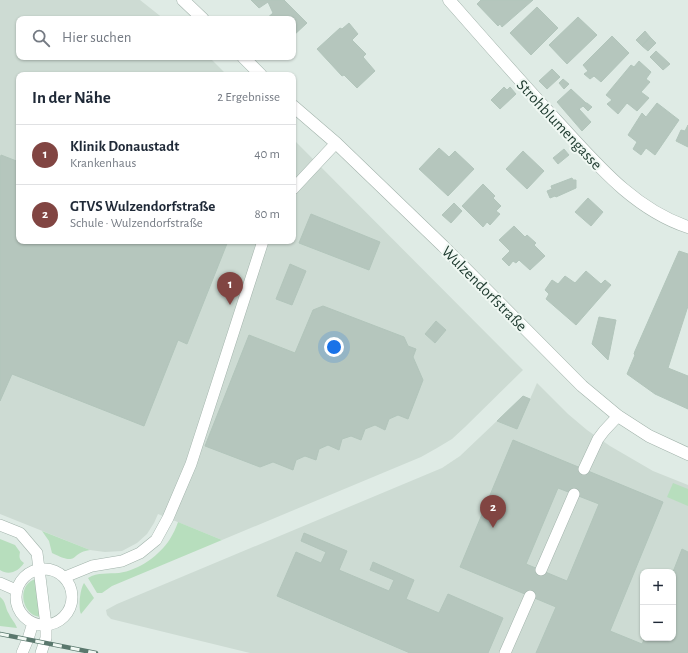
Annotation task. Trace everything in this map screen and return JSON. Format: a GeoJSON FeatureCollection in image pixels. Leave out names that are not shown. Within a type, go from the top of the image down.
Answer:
{"type":"FeatureCollection","features":[{"type":"Feature","properties":{"kind":"street"},"geometry":{"type":"LineString","coordinates":[[183,0],[200,16]]}},
{"type":"Feature","properties":{"kind":"street","name":"Strohblumengasse"},"geometry":{"type":"LineString","coordinates":[[449,0],[512,72],[610,177],[644,206],[673,222],[688,227]]}},
{"type":"Feature","properties":{"kind":"street"},"geometry":{"type":"LineString","coordinates":[[246,60],[259,72]]}},
{"type":"Feature","properties":{"kind":"street","name":"Wulzendorfstraße"},"geometry":{"type":"LineString","coordinates":[[296,109],[336,143],[443,246],[582,386],[618,416],[649,436],[688,454]]}},
{"type":"Feature","properties":{"kind":"lane"},"geometry":{"type":"LineString","coordinates":[[296,186],[336,143]]}},
{"type":"Feature","properties":{"kind":"lane"},"geometry":{"type":"LineString","coordinates":[[65,577],[92,566],[122,561],[140,553],[156,540],[168,518],[191,464],[262,244]]}},
{"type":"Feature","properties":{"kind":"lane"},"geometry":{"type":"LineString","coordinates":[[584,469],[598,439],[618,416]]}},
{"type":"Feature","properties":{"kind":"lane"},"geometry":{"type":"LineString","coordinates":[[541,570],[574,494]]}},
{"type":"Feature","properties":{"kind":"lane"},"geometry":{"type":"LineString","coordinates":[[0,525],[20,533],[37,553],[46,625],[46,638],[41,653]]}},
{"type":"Feature","properties":{"kind":"lane"},"geometry":{"type":"LineString","coordinates":[[39,568],[53,569],[65,577],[72,589],[72,602],[67,614],[58,622],[46,625],[33,623],[22,615],[16,604],[16,590],[24,576],[39,568]]}},
{"type":"Feature","properties":{"kind":"lane"},"geometry":{"type":"LineString","coordinates":[[0,583],[16,590]]}},
{"type":"Feature","properties":{"kind":"lane"},"geometry":{"type":"LineString","coordinates":[[505,653],[530,596]]}},
{"type":"Feature","properties":{"kind":"lane"},"geometry":{"type":"LineString","coordinates":[[22,653],[33,623]]}},
{"type":"Feature","properties":{"kind":"shaded area"},"geometry":{"type":"Polygon","coordinates":[[[0,0],[140,0],[160,16],[16,16],[16,60],[212,60],[224,72],[16,72],[16,244],[296,244],[296,142],[523,370],[452,439],[437,448],[421,457],[222,540],[158,514],[147,534],[137,543],[122,551],[105,552],[90,550],[0,514],[0,0]]]}},
{"type":"Feature","properties":{"kind":"shaded area"},"geometry":{"type":"Polygon","coordinates":[[[537,383],[568,414],[587,430],[610,446],[653,471],[688,485],[688,653],[250,653],[111,619],[107,615],[106,610],[117,604],[442,468],[460,456],[523,396],[530,399],[537,383]]]}},
{"type":"Feature","properties":{"kind":"green space"},"geometry":{"type":"Polygon","coordinates":[[[673,483],[688,489],[688,506],[667,497],[673,483]]]}},
{"type":"Feature","properties":{"kind":"green space"},"geometry":{"type":"Polygon","coordinates":[[[178,522],[222,540],[112,586],[102,593],[97,593],[88,578],[99,574],[119,573],[134,569],[148,561],[160,551],[170,539],[178,522]]]}},
{"type":"Feature","properties":{"kind":"green space"},"geometry":{"type":"Polygon","coordinates":[[[42,531],[90,550],[71,559],[61,557],[52,553],[49,541],[42,531]]]}},
{"type":"Feature","properties":{"kind":"green space"},"geometry":{"type":"Polygon","coordinates":[[[0,539],[15,545],[20,552],[21,561],[24,563],[14,572],[7,573],[0,570],[0,539]]]}},
{"type":"Feature","properties":{"kind":"green space"},"geometry":{"type":"Polygon","coordinates":[[[36,579],[41,617],[34,615],[29,611],[25,606],[24,600],[26,587],[30,582],[36,579]]]}},
{"type":"Feature","properties":{"kind":"green space"},"geometry":{"type":"Polygon","coordinates":[[[84,583],[94,598],[81,614],[80,598],[84,583]]]}},
{"type":"Feature","properties":{"kind":"green space"},"geometry":{"type":"Polygon","coordinates":[[[0,597],[3,600],[17,628],[0,626],[0,597]]]}},
{"type":"Feature","properties":{"kind":"building"},"geometry":{"type":"Polygon","coordinates":[[[251,0],[284,0],[307,23],[296,33],[296,16],[270,16],[273,13],[268,2],[259,8],[251,0]]]}},
{"type":"Feature","properties":{"kind":"building"},"geometry":{"type":"Polygon","coordinates":[[[481,0],[533,0],[502,27],[500,24],[498,26],[477,4],[481,0]]]}},
{"type":"Feature","properties":{"kind":"building"},"geometry":{"type":"Polygon","coordinates":[[[537,7],[558,28],[531,55],[510,33],[537,7]]]}},
{"type":"Feature","properties":{"kind":"building"},"geometry":{"type":"Polygon","coordinates":[[[578,17],[597,35],[567,64],[549,45],[578,17]]]}},
{"type":"Feature","properties":{"kind":"building"},"geometry":{"type":"Polygon","coordinates":[[[349,23],[358,34],[352,40],[366,54],[363,57],[375,71],[357,88],[344,75],[342,76],[317,49],[340,28],[342,29],[349,23]]]}},
{"type":"Feature","properties":{"kind":"building"},"geometry":{"type":"Polygon","coordinates":[[[645,31],[650,37],[642,46],[636,40],[645,31]]]}},
{"type":"Feature","properties":{"kind":"building"},"geometry":{"type":"Polygon","coordinates":[[[612,36],[629,53],[601,82],[594,76],[590,79],[584,74],[588,71],[583,65],[612,36]]]}},
{"type":"Feature","properties":{"kind":"building"},"geometry":{"type":"Polygon","coordinates":[[[650,37],[656,43],[648,51],[642,46],[650,37]]]}},
{"type":"Feature","properties":{"kind":"building"},"geometry":{"type":"Polygon","coordinates":[[[656,51],[670,64],[663,70],[650,57],[656,51]]]}},
{"type":"Feature","properties":{"kind":"building"},"geometry":{"type":"Polygon","coordinates":[[[639,61],[651,72],[646,79],[650,82],[641,92],[649,98],[637,111],[627,103],[618,114],[607,104],[612,100],[606,95],[631,65],[634,67],[639,61]]]}},
{"type":"Feature","properties":{"kind":"building"},"geometry":{"type":"Polygon","coordinates":[[[552,69],[560,77],[547,89],[539,81],[552,69]]]}},
{"type":"Feature","properties":{"kind":"building"},"geometry":{"type":"Polygon","coordinates":[[[563,79],[569,84],[564,89],[559,83],[563,79]]]}},
{"type":"Feature","properties":{"kind":"building"},"geometry":{"type":"Polygon","coordinates":[[[504,87],[507,90],[510,87],[516,94],[500,109],[491,100],[504,87]]]}},
{"type":"Feature","properties":{"kind":"building"},"geometry":{"type":"Polygon","coordinates":[[[571,89],[592,107],[588,111],[583,106],[579,109],[591,122],[582,131],[557,102],[571,89]]]}},
{"type":"Feature","properties":{"kind":"building"},"geometry":{"type":"Polygon","coordinates":[[[657,103],[679,120],[655,155],[646,148],[641,155],[633,149],[637,142],[628,135],[642,113],[646,117],[657,103]]]}},
{"type":"Feature","properties":{"kind":"building"},"geometry":{"type":"Polygon","coordinates":[[[688,125],[688,147],[676,141],[681,130],[685,131],[688,125]]]}},
{"type":"Feature","properties":{"kind":"building"},"geometry":{"type":"Polygon","coordinates":[[[439,148],[449,157],[455,151],[474,169],[448,196],[419,169],[439,148]]]}},
{"type":"Feature","properties":{"kind":"building"},"geometry":{"type":"Polygon","coordinates":[[[564,149],[569,155],[558,164],[553,158],[564,149]]]}},
{"type":"Feature","properties":{"kind":"building"},"geometry":{"type":"Polygon","coordinates":[[[523,151],[544,171],[527,189],[506,169],[523,151]]]}},
{"type":"Feature","properties":{"kind":"building"},"geometry":{"type":"Polygon","coordinates":[[[1,155],[16,161],[16,244],[227,244],[187,344],[178,340],[144,426],[12,374],[0,401],[1,155]]]}},
{"type":"Feature","properties":{"kind":"building"},"geometry":{"type":"Polygon","coordinates":[[[572,178],[573,180],[576,180],[576,188],[556,197],[550,198],[547,191],[552,189],[551,186],[572,178]]]}},
{"type":"Feature","properties":{"kind":"building"},"geometry":{"type":"Polygon","coordinates":[[[483,184],[495,196],[493,198],[501,206],[496,211],[500,214],[490,225],[487,222],[483,227],[462,206],[483,184]]]}},
{"type":"Feature","properties":{"kind":"building"},"geometry":{"type":"Polygon","coordinates":[[[588,198],[603,212],[591,226],[575,212],[588,198]]]}},
{"type":"Feature","properties":{"kind":"building"},"geometry":{"type":"Polygon","coordinates":[[[454,203],[462,211],[451,223],[442,215],[454,203]]]}},
{"type":"Feature","properties":{"kind":"building"},"geometry":{"type":"Polygon","coordinates":[[[311,214],[380,242],[369,270],[299,243],[311,214]]]}},
{"type":"Feature","properties":{"kind":"building"},"geometry":{"type":"Polygon","coordinates":[[[514,226],[525,237],[527,235],[536,243],[534,245],[545,256],[530,270],[519,260],[516,263],[513,261],[509,266],[502,259],[510,251],[499,240],[514,226]]]}},
{"type":"Feature","properties":{"kind":"building"},"geometry":{"type":"Polygon","coordinates":[[[679,251],[688,254],[688,306],[668,368],[688,376],[688,409],[655,394],[627,374],[635,355],[635,351],[679,251]]]}},
{"type":"Feature","properties":{"kind":"building"},"geometry":{"type":"Polygon","coordinates":[[[290,264],[306,271],[292,305],[276,299],[290,264]]]}},
{"type":"Feature","properties":{"kind":"building"},"geometry":{"type":"Polygon","coordinates":[[[586,271],[601,284],[605,280],[611,285],[576,325],[546,299],[549,294],[545,290],[552,280],[558,284],[565,276],[575,283],[586,271]]]}},
{"type":"Feature","properties":{"kind":"building"},"geometry":{"type":"Polygon","coordinates":[[[323,306],[404,337],[408,346],[416,349],[413,357],[423,380],[408,419],[398,415],[389,419],[385,430],[375,425],[365,429],[361,440],[351,436],[342,439],[339,450],[328,445],[319,449],[316,460],[305,456],[296,460],[293,470],[273,462],[260,467],[205,446],[249,335],[295,353],[313,310],[323,306]]]}},
{"type":"Feature","properties":{"kind":"building"},"geometry":{"type":"Polygon","coordinates":[[[599,317],[616,320],[608,360],[592,344],[599,317]]]}},
{"type":"Feature","properties":{"kind":"building"},"geometry":{"type":"Polygon","coordinates":[[[436,321],[446,330],[435,343],[425,334],[436,321]]]}},
{"type":"Feature","properties":{"kind":"building"},"geometry":{"type":"Polygon","coordinates":[[[523,396],[530,399],[517,429],[497,421],[523,396]]]}},
{"type":"Feature","properties":{"kind":"building"},"geometry":{"type":"Polygon","coordinates":[[[513,440],[663,502],[610,631],[642,644],[644,641],[676,641],[676,569],[674,569],[682,549],[688,552],[688,653],[536,653],[556,607],[460,567],[513,440]],[[558,488],[526,564],[567,581],[599,504],[558,488]]]}},
{"type":"Feature","properties":{"kind":"building"},"geometry":{"type":"Polygon","coordinates":[[[304,533],[347,551],[339,570],[389,591],[394,580],[370,570],[373,562],[414,580],[406,599],[439,613],[448,594],[503,618],[488,653],[410,653],[277,596],[296,552],[321,563],[326,552],[301,541],[304,533]]]}},
{"type":"Feature","properties":{"kind":"railway"},"geometry":{"type":"LineString","coordinates":[[0,634],[96,653]]}},
{"type":"Feature","properties":{"kind":"place","name":"Klinik Donaustadt"},"geometry":{"type":"Point","coordinates":[230,305]}},
{"type":"Feature","properties":{"kind":"place","name":"GTVS Wulzendorfstraße"},"geometry":{"type":"Point","coordinates":[493,528]}}]}
